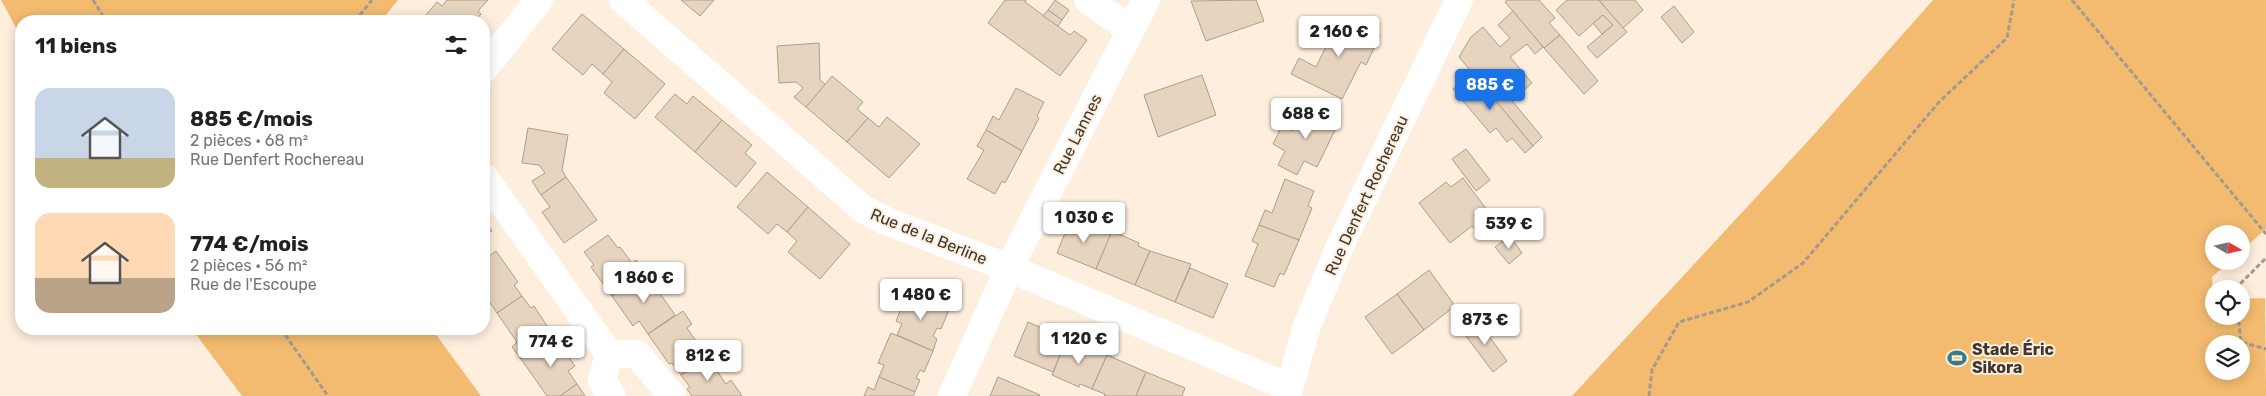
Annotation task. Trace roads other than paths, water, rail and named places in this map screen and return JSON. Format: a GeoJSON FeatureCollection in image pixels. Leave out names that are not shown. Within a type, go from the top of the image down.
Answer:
{"type":"FeatureCollection","features":[{"type":"Feature","properties":{"kind":"street"},"geometry":{"type":"LineString","coordinates":[[490,61],[539,0]]}},
{"type":"Feature","properties":{"kind":"street","name":"Rue de la Berline"},"geometry":{"type":"LineString","coordinates":[[624,0],[863,209],[886,222],[1009,268],[1287,392]]}},
{"type":"Feature","properties":{"kind":"street"},"geometry":{"type":"LineString","coordinates":[[1088,0],[1130,30]]}},
{"type":"Feature","properties":{"kind":"street","name":"Rue Lannes"},"geometry":{"type":"LineString","coordinates":[[952,396],[1009,268],[1146,0]]}},
{"type":"Feature","properties":{"kind":"street","name":"Rue Denfert Rochereau"},"geometry":{"type":"LineString","coordinates":[[1287,392],[1307,326],[1340,246],[1459,0]]}},
{"type":"Feature","properties":{"kind":"street"},"geometry":{"type":"LineString","coordinates":[[490,185],[609,354],[602,381],[612,396]]}},
{"type":"Feature","properties":{"kind":"street"},"geometry":{"type":"LineString","coordinates":[[609,354],[637,354],[672,396]]}},
{"type":"Feature","properties":{"kind":"place","name":"Stade Éric Sikora"},"geometry":{"type":"Point","coordinates":[1957,358]}}]}
